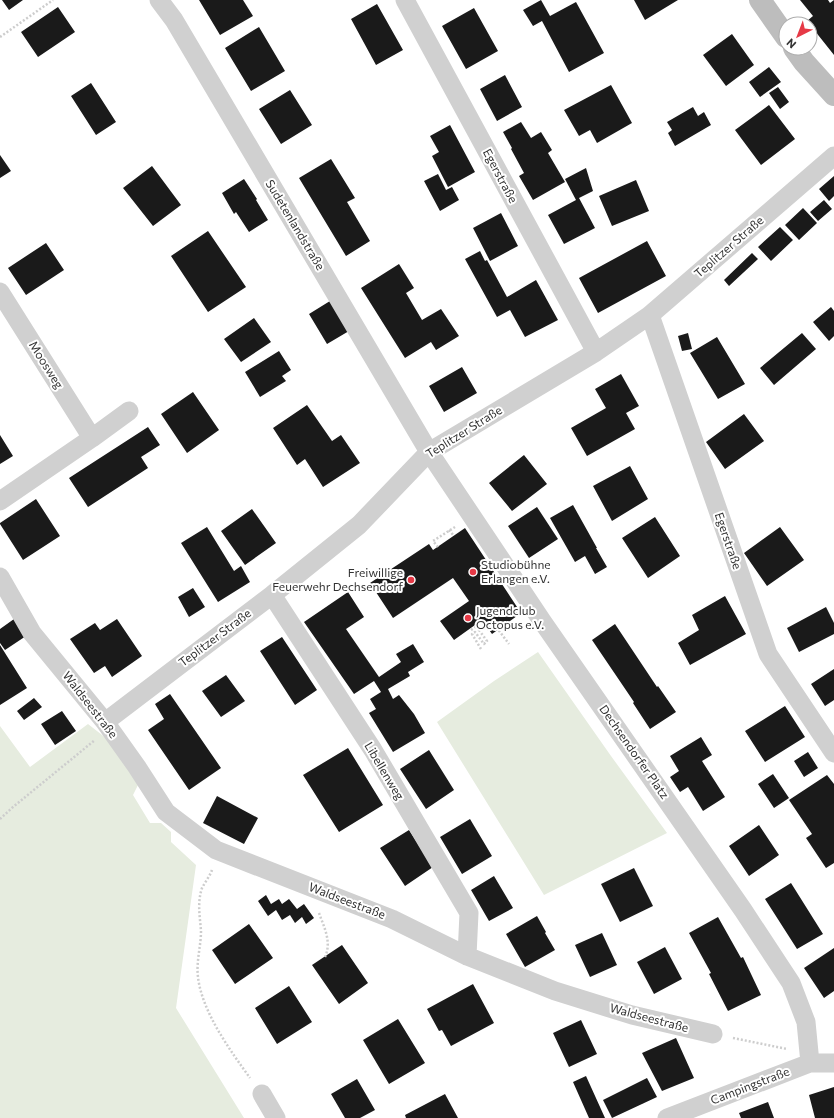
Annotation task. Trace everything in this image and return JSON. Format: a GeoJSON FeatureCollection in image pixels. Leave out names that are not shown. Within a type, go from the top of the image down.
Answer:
{"type":"FeatureCollection","features":[{"type":"Feature","properties":{"kind":"street","name":"Sudetenlandstraße"},"geometry":{"type":"LineString","coordinates":[[159,0],[174,20],[429,452]]}},
{"type":"Feature","properties":{"kind":"street","name":"Egerstraße"},"geometry":{"type":"LineString","coordinates":[[405,0],[596,352]]}},
{"type":"Feature","properties":{"kind":"street"},"geometry":{"type":"LineString","coordinates":[[760,0],[778,26]]}},
{"type":"Feature","properties":{"kind":"street"},"geometry":{"type":"LineString","coordinates":[[800,56],[834,95]]}},
{"type":"Feature","properties":{"kind":"street","name":"Teplitzer Straße"},"geometry":{"type":"LineString","coordinates":[[107,725],[272,595],[359,524],[429,452],[596,352],[650,315],[834,156]]}},
{"type":"Feature","properties":{"kind":"street","name":"Moosweg"},"geometry":{"type":"LineString","coordinates":[[0,292],[92,438]]}},
{"type":"Feature","properties":{"kind":"street","name":"Egerstraße"},"geometry":{"type":"LineString","coordinates":[[650,315],[768,654],[834,753]]}},
{"type":"Feature","properties":{"kind":"street"},"geometry":{"type":"LineString","coordinates":[[0,501],[129,411]]}},
{"type":"Feature","properties":{"kind":"street","name":"Dechsendorfer Platz"},"geometry":{"type":"LineString","coordinates":[[429,452],[542,621],[743,910],[791,983],[806,1022],[810,1063]]}},
{"type":"Feature","properties":{"kind":"street","name":"Waldseestraße"},"geometry":{"type":"LineString","coordinates":[[0,577],[32,633],[107,725],[137,767],[166,812],[216,850],[392,919],[467,956],[555,991],[632,1015],[712,1034]]}},
{"type":"Feature","properties":{"kind":"street","name":"Libellenweg"},"geometry":{"type":"LineString","coordinates":[[272,595],[372,750],[469,913],[467,956]]}},
{"type":"Feature","properties":{"kind":"street","name":"Campingstraße"},"geometry":{"type":"LineString","coordinates":[[667,1118],[810,1063],[834,1063]]}},
{"type":"Feature","properties":{"kind":"street"},"geometry":{"type":"LineString","coordinates":[[262,1094],[276,1118]]}},
{"type":"Feature","properties":{"kind":"path"},"geometry":{"type":"LineString","coordinates":[[0,37],[52,0]]}},
{"type":"Feature","properties":{"kind":"path"},"geometry":{"type":"LineString","coordinates":[[438,547],[433,541],[472,516]]}},
{"type":"Feature","properties":{"kind":"path"},"geometry":{"type":"LineString","coordinates":[[449,530],[454,536]]}},
{"type":"Feature","properties":{"kind":"path"},"geometry":{"type":"LineString","coordinates":[[481,649],[472,634],[475,632],[484,644],[487,641],[479,630],[483,627],[486,630],[494,623],[509,644]]}},
{"type":"Feature","properties":{"kind":"path"},"geometry":{"type":"LineString","coordinates":[[471,630],[477,626],[476,624]]}},
{"type":"Feature","properties":{"kind":"path"},"geometry":{"type":"LineString","coordinates":[[0,819],[107,725]]}},
{"type":"Feature","properties":{"kind":"path"},"geometry":{"type":"LineString","coordinates":[[216,850],[212,872],[202,888],[198,907],[201,932],[198,976],[202,995],[211,1016],[224,1039],[262,1094]]}},
{"type":"Feature","properties":{"kind":"path"},"geometry":{"type":"LineString","coordinates":[[309,887],[326,930],[328,950],[325,957]]}},
{"type":"Feature","properties":{"kind":"path"},"geometry":{"type":"LineString","coordinates":[[712,1034],[791,1050],[810,1063]]}},
{"type":"Feature","properties":{"kind":"shaded area"},"geometry":{"type":"Polygon","coordinates":[[[538,652],[667,833],[544,895],[437,722],[494,681],[538,652]]]}},
{"type":"Feature","properties":{"kind":"shaded area"},"geometry":{"type":"Polygon","coordinates":[[[88,724],[111,742],[138,785],[133,795],[150,823],[161,823],[171,832],[171,842],[196,865],[176,1008],[244,1118],[0,1118],[0,726],[30,767],[88,724]]]}},
{"type":"Feature","properties":{"kind":"building"},"geometry":{"type":"Polygon","coordinates":[[[2,0],[23,0],[9,10],[2,0]]]}},
{"type":"Feature","properties":{"kind":"building"},"geometry":{"type":"Polygon","coordinates":[[[199,0],[243,0],[253,16],[220,35],[199,0]]]}},
{"type":"Feature","properties":{"kind":"building"},"geometry":{"type":"Polygon","coordinates":[[[541,0],[550,16],[576,2],[604,53],[569,72],[542,21],[533,26],[523,10],[541,0]]]}},
{"type":"Feature","properties":{"kind":"building"},"geometry":{"type":"Polygon","coordinates":[[[634,0],[678,0],[645,20],[634,0]]]}},
{"type":"Feature","properties":{"kind":"building"},"geometry":{"type":"Polygon","coordinates":[[[800,0],[828,0],[830,3],[834,0],[834,55],[818,35],[818,16],[813,16],[800,0]]]}},
{"type":"Feature","properties":{"kind":"building"},"geometry":{"type":"Polygon","coordinates":[[[377,4],[403,50],[376,65],[351,19],[377,4]]]}},
{"type":"Feature","properties":{"kind":"building"},"geometry":{"type":"Polygon","coordinates":[[[58,7],[75,32],[38,57],[21,32],[58,7]]]}},
{"type":"Feature","properties":{"kind":"building"},"geometry":{"type":"Polygon","coordinates":[[[474,8],[498,51],[466,69],[442,26],[474,8]]]}},
{"type":"Feature","properties":{"kind":"building"},"geometry":{"type":"Polygon","coordinates":[[[259,27],[285,71],[251,91],[225,48],[259,27]]]}},
{"type":"Feature","properties":{"kind":"building"},"geometry":{"type":"Polygon","coordinates":[[[732,34],[754,65],[726,86],[703,55],[732,34]]]}},
{"type":"Feature","properties":{"kind":"building"},"geometry":{"type":"Polygon","coordinates":[[[769,67],[781,82],[760,97],[749,82],[769,67]]]}},
{"type":"Feature","properties":{"kind":"building"},"geometry":{"type":"Polygon","coordinates":[[[505,75],[522,107],[497,121],[480,89],[505,75]]]}},
{"type":"Feature","properties":{"kind":"building"},"geometry":{"type":"Polygon","coordinates":[[[91,83],[116,122],[96,135],[71,96],[91,83]]]}},
{"type":"Feature","properties":{"kind":"building"},"geometry":{"type":"Polygon","coordinates":[[[611,85],[632,123],[597,143],[590,130],[579,136],[564,110],[611,85]]]}},
{"type":"Feature","properties":{"kind":"building"},"geometry":{"type":"Polygon","coordinates":[[[778,87],[789,102],[780,109],[769,93],[778,87]]]}},
{"type":"Feature","properties":{"kind":"building"},"geometry":{"type":"Polygon","coordinates":[[[290,90],[312,125],[281,144],[259,109],[290,90]]]}},
{"type":"Feature","properties":{"kind":"building"},"geometry":{"type":"Polygon","coordinates":[[[769,105],[795,139],[761,165],[735,130],[769,105]]]}},
{"type":"Feature","properties":{"kind":"building"},"geometry":{"type":"Polygon","coordinates":[[[693,107],[698,116],[704,112],[711,125],[675,146],[668,133],[672,130],[667,122],[693,107]]]}},
{"type":"Feature","properties":{"kind":"building"},"geometry":{"type":"Polygon","coordinates":[[[521,122],[531,138],[541,132],[552,150],[548,153],[565,182],[533,200],[519,176],[524,173],[503,132],[521,122]]]}},
{"type":"Feature","properties":{"kind":"building"},"geometry":{"type":"Polygon","coordinates":[[[450,125],[475,172],[448,187],[432,156],[439,152],[430,136],[450,125]]]}},
{"type":"Feature","properties":{"kind":"building"},"geometry":{"type":"Polygon","coordinates":[[[0,155],[11,171],[0,178],[0,155]]]}},
{"type":"Feature","properties":{"kind":"building"},"geometry":{"type":"Polygon","coordinates":[[[331,159],[355,198],[347,202],[370,241],[346,256],[299,178],[331,159]]]}},
{"type":"Feature","properties":{"kind":"building"},"geometry":{"type":"Polygon","coordinates":[[[152,166],[181,205],[153,226],[123,188],[152,166]]]}},
{"type":"Feature","properties":{"kind":"building"},"geometry":{"type":"Polygon","coordinates":[[[586,168],[593,191],[579,198],[595,228],[564,244],[548,215],[576,200],[565,179],[586,168]]]}},
{"type":"Feature","properties":{"kind":"building"},"geometry":{"type":"Polygon","coordinates":[[[438,174],[446,190],[452,187],[459,200],[440,211],[424,181],[438,174]]]}},
{"type":"Feature","properties":{"kind":"building"},"geometry":{"type":"Polygon","coordinates":[[[834,176],[834,196],[829,201],[819,189],[834,176]]]}},
{"type":"Feature","properties":{"kind":"building"},"geometry":{"type":"Polygon","coordinates":[[[244,179],[268,220],[249,232],[236,212],[234,214],[222,193],[244,179]]]}},
{"type":"Feature","properties":{"kind":"building"},"geometry":{"type":"Polygon","coordinates":[[[636,180],[649,211],[612,226],[599,196],[636,180]]]}},
{"type":"Feature","properties":{"kind":"building"},"geometry":{"type":"Polygon","coordinates":[[[824,200],[832,209],[818,221],[810,212],[824,200]]]}},
{"type":"Feature","properties":{"kind":"building"},"geometry":{"type":"Polygon","coordinates":[[[803,208],[817,223],[799,240],[785,225],[803,208]]]}},
{"type":"Feature","properties":{"kind":"building"},"geometry":{"type":"Polygon","coordinates":[[[501,213],[518,246],[490,261],[473,228],[501,213]]]}},
{"type":"Feature","properties":{"kind":"building"},"geometry":{"type":"Polygon","coordinates":[[[780,227],[793,240],[771,261],[758,247],[780,227]]]}},
{"type":"Feature","properties":{"kind":"building"},"geometry":{"type":"Polygon","coordinates":[[[208,231],[246,287],[208,312],[171,256],[208,231]]]}},
{"type":"Feature","properties":{"kind":"building"},"geometry":{"type":"Polygon","coordinates":[[[647,241],[666,276],[598,313],[579,278],[647,241]]]}},
{"type":"Feature","properties":{"kind":"building"},"geometry":{"type":"Polygon","coordinates":[[[46,243],[64,270],[26,295],[8,268],[46,243]]]}},
{"type":"Feature","properties":{"kind":"building"},"geometry":{"type":"Polygon","coordinates":[[[480,251],[485,261],[487,260],[507,297],[536,280],[558,320],[525,337],[510,310],[497,317],[465,259],[480,251]]]}},
{"type":"Feature","properties":{"kind":"building"},"geometry":{"type":"Polygon","coordinates":[[[752,253],[758,259],[729,286],[724,280],[752,253]]]}},
{"type":"Feature","properties":{"kind":"building"},"geometry":{"type":"Polygon","coordinates":[[[399,264],[414,288],[406,293],[422,320],[441,309],[459,336],[436,350],[431,342],[405,358],[361,288],[399,264]]]}},
{"type":"Feature","properties":{"kind":"building"},"geometry":{"type":"Polygon","coordinates":[[[330,301],[349,331],[327,344],[309,314],[330,301]]]}},
{"type":"Feature","properties":{"kind":"building"},"geometry":{"type":"Polygon","coordinates":[[[831,307],[834,311],[834,336],[829,341],[813,322],[831,307]]]}},
{"type":"Feature","properties":{"kind":"building"},"geometry":{"type":"Polygon","coordinates":[[[254,318],[271,342],[241,362],[224,339],[254,318]]]}},
{"type":"Feature","properties":{"kind":"building"},"geometry":{"type":"Polygon","coordinates":[[[688,333],[692,349],[682,351],[678,336],[688,333]]]}},
{"type":"Feature","properties":{"kind":"building"},"geometry":{"type":"Polygon","coordinates":[[[802,333],[816,349],[774,385],[760,368],[802,333]]]}},
{"type":"Feature","properties":{"kind":"building"},"geometry":{"type":"Polygon","coordinates":[[[717,337],[745,384],[718,399],[690,353],[717,337]]]}},
{"type":"Feature","properties":{"kind":"building"},"geometry":{"type":"Polygon","coordinates":[[[279,351],[291,370],[282,376],[286,381],[260,397],[245,372],[279,351]]]}},
{"type":"Feature","properties":{"kind":"building"},"geometry":{"type":"Polygon","coordinates":[[[462,367],[477,393],[444,412],[429,386],[462,367]]]}},
{"type":"Feature","properties":{"kind":"building"},"geometry":{"type":"Polygon","coordinates":[[[621,374],[639,406],[626,413],[635,429],[587,456],[571,428],[606,408],[595,389],[621,374]]]}},
{"type":"Feature","properties":{"kind":"building"},"geometry":{"type":"Polygon","coordinates":[[[193,392],[219,430],[187,453],[161,414],[193,392]]]}},
{"type":"Feature","properties":{"kind":"building"},"geometry":{"type":"Polygon","coordinates":[[[307,405],[332,441],[341,435],[360,463],[323,487],[305,459],[297,465],[273,428],[307,405]]]}},
{"type":"Feature","properties":{"kind":"building"},"geometry":{"type":"Polygon","coordinates":[[[744,414],[764,441],[725,469],[706,442],[744,414]]]}},
{"type":"Feature","properties":{"kind":"building"},"geometry":{"type":"Polygon","coordinates":[[[148,427],[160,445],[141,457],[148,468],[88,507],[69,478],[148,427]]]}},
{"type":"Feature","properties":{"kind":"building"},"geometry":{"type":"Polygon","coordinates":[[[0,435],[13,456],[0,464],[0,435]]]}},
{"type":"Feature","properties":{"kind":"building"},"geometry":{"type":"Polygon","coordinates":[[[524,455],[547,484],[512,511],[489,483],[524,455]]]}},
{"type":"Feature","properties":{"kind":"building"},"geometry":{"type":"Polygon","coordinates":[[[630,466],[648,499],[612,521],[593,486],[630,466]]]}},
{"type":"Feature","properties":{"kind":"building"},"geometry":{"type":"Polygon","coordinates":[[[36,499],[60,536],[23,560],[0,523],[36,499]]]}},
{"type":"Feature","properties":{"kind":"building"},"geometry":{"type":"Polygon","coordinates":[[[573,505],[607,567],[595,574],[585,556],[575,562],[550,518],[573,505]]]}},
{"type":"Feature","properties":{"kind":"building"},"geometry":{"type":"Polygon","coordinates":[[[537,507],[558,539],[529,558],[508,526],[537,507]]]}},
{"type":"Feature","properties":{"kind":"building"},"geometry":{"type":"Polygon","coordinates":[[[252,509],[276,543],[245,565],[221,531],[252,509]]]}},
{"type":"Feature","properties":{"kind":"building"},"geometry":{"type":"Polygon","coordinates":[[[655,517],[680,556],[648,578],[622,538],[655,517]]]}},
{"type":"Feature","properties":{"kind":"building"},"geometry":{"type":"Polygon","coordinates":[[[207,527],[234,571],[241,566],[250,582],[218,602],[181,543],[207,527]]]}},
{"type":"Feature","properties":{"kind":"building"},"geometry":{"type":"Polygon","coordinates":[[[780,527],[804,560],[767,586],[744,553],[780,527]]]}},
{"type":"Feature","properties":{"kind":"building"},"geometry":{"type":"Polygon","coordinates":[[[465,528],[521,613],[492,634],[482,620],[454,640],[440,621],[469,601],[453,578],[393,618],[370,583],[429,544],[433,550],[465,528]]]}},
{"type":"Feature","properties":{"kind":"building"},"geometry":{"type":"Polygon","coordinates":[[[193,588],[205,607],[189,617],[178,597],[193,588]]]}},
{"type":"Feature","properties":{"kind":"building"},"geometry":{"type":"Polygon","coordinates":[[[348,592],[364,617],[346,629],[379,677],[401,662],[396,654],[413,644],[424,662],[408,672],[410,676],[388,689],[393,699],[399,695],[414,714],[425,733],[393,752],[369,713],[376,709],[370,699],[381,692],[374,681],[354,694],[304,622],[348,592]]]}},
{"type":"Feature","properties":{"kind":"building"},"geometry":{"type":"Polygon","coordinates":[[[725,596],[746,634],[690,665],[678,643],[699,630],[692,615],[725,596]]]}},
{"type":"Feature","properties":{"kind":"building"},"geometry":{"type":"Polygon","coordinates":[[[826,607],[834,623],[834,634],[799,652],[787,628],[826,607]]]}},
{"type":"Feature","properties":{"kind":"building"},"geometry":{"type":"Polygon","coordinates":[[[14,619],[26,636],[5,650],[0,643],[0,629],[14,619]]]}},
{"type":"Feature","properties":{"kind":"building"},"geometry":{"type":"Polygon","coordinates":[[[117,619],[142,656],[112,677],[105,666],[94,673],[70,639],[95,623],[100,630],[117,619]]]}},
{"type":"Feature","properties":{"kind":"building"},"geometry":{"type":"Polygon","coordinates":[[[615,624],[657,687],[658,686],[676,712],[650,729],[633,703],[634,702],[592,640],[615,624]]]}},
{"type":"Feature","properties":{"kind":"building"},"geometry":{"type":"Polygon","coordinates":[[[282,637],[317,690],[295,705],[260,651],[282,637]]]}},
{"type":"Feature","properties":{"kind":"building"},"geometry":{"type":"Polygon","coordinates":[[[0,645],[27,688],[0,705],[0,645]]]}},
{"type":"Feature","properties":{"kind":"building"},"geometry":{"type":"Polygon","coordinates":[[[834,669],[834,700],[825,706],[811,684],[834,669]]]}},
{"type":"Feature","properties":{"kind":"building"},"geometry":{"type":"Polygon","coordinates":[[[226,675],[245,701],[221,717],[202,691],[226,675]]]}},
{"type":"Feature","properties":{"kind":"building"},"geometry":{"type":"Polygon","coordinates":[[[170,694],[221,768],[189,790],[148,730],[164,719],[155,704],[170,694]]]}},
{"type":"Feature","properties":{"kind":"building"},"geometry":{"type":"Polygon","coordinates":[[[34,698],[42,707],[24,720],[17,711],[34,698]]]}},
{"type":"Feature","properties":{"kind":"building"},"geometry":{"type":"Polygon","coordinates":[[[785,706],[805,737],[765,762],[745,731],[785,706]]]}},
{"type":"Feature","properties":{"kind":"building"},"geometry":{"type":"Polygon","coordinates":[[[62,711],[76,731],[55,745],[41,724],[62,711]]]}},
{"type":"Feature","properties":{"kind":"building"},"geometry":{"type":"Polygon","coordinates":[[[701,737],[712,755],[702,761],[725,797],[703,811],[688,787],[680,792],[670,777],[679,771],[670,756],[701,737]]]}},
{"type":"Feature","properties":{"kind":"building"},"geometry":{"type":"Polygon","coordinates":[[[348,748],[383,805],[339,832],[303,775],[348,748]]]}},
{"type":"Feature","properties":{"kind":"building"},"geometry":{"type":"Polygon","coordinates":[[[429,750],[454,790],[426,809],[400,769],[429,750]]]}},
{"type":"Feature","properties":{"kind":"building"},"geometry":{"type":"Polygon","coordinates":[[[808,752],[818,768],[804,777],[794,761],[808,752]]]}},
{"type":"Feature","properties":{"kind":"building"},"geometry":{"type":"Polygon","coordinates":[[[773,774],[789,798],[774,808],[758,784],[773,774]]]}},
{"type":"Feature","properties":{"kind":"building"},"geometry":{"type":"Polygon","coordinates":[[[827,775],[834,784],[834,863],[826,868],[806,838],[812,834],[789,800],[827,775]]]}},
{"type":"Feature","properties":{"kind":"building"},"geometry":{"type":"Polygon","coordinates":[[[217,796],[258,818],[244,844],[203,823],[217,796]]]}},
{"type":"Feature","properties":{"kind":"building"},"geometry":{"type":"Polygon","coordinates":[[[470,819],[492,856],[462,874],[440,837],[470,819]]]}},
{"type":"Feature","properties":{"kind":"building"},"geometry":{"type":"Polygon","coordinates":[[[759,825],[779,855],[749,876],[729,846],[759,825]]]}},
{"type":"Feature","properties":{"kind":"building"},"geometry":{"type":"Polygon","coordinates":[[[409,830],[433,867],[405,886],[380,848],[409,830]]]}},
{"type":"Feature","properties":{"kind":"building"},"geometry":{"type":"Polygon","coordinates":[[[634,868],[653,906],[620,922],[601,884],[634,868]]]}},
{"type":"Feature","properties":{"kind":"building"},"geometry":{"type":"Polygon","coordinates":[[[494,876],[513,908],[489,921],[471,890],[494,876]]]}},
{"type":"Feature","properties":{"kind":"building"},"geometry":{"type":"Polygon","coordinates":[[[791,883],[823,934],[797,949],[765,899],[791,883]]]}},
{"type":"Feature","properties":{"kind":"building"},"geometry":{"type":"Polygon","coordinates":[[[266,895],[271,904],[279,899],[282,904],[289,899],[297,909],[304,904],[314,918],[306,924],[302,917],[295,923],[290,915],[282,920],[276,910],[268,916],[258,901],[266,895]]]}},
{"type":"Feature","properties":{"kind":"building"},"geometry":{"type":"Polygon","coordinates":[[[537,916],[555,950],[525,967],[506,934],[537,916]]]}},
{"type":"Feature","properties":{"kind":"building"},"geometry":{"type":"Polygon","coordinates":[[[718,917],[741,958],[743,957],[761,995],[728,1011],[709,974],[711,973],[689,933],[718,917]]]}},
{"type":"Feature","properties":{"kind":"building"},"geometry":{"type":"Polygon","coordinates":[[[249,924],[273,958],[235,984],[212,950],[249,924]]]}},
{"type":"Feature","properties":{"kind":"building"},"geometry":{"type":"Polygon","coordinates":[[[602,933],[617,965],[590,977],[575,945],[602,933]]]}},
{"type":"Feature","properties":{"kind":"building"},"geometry":{"type":"Polygon","coordinates":[[[342,945],[368,983],[339,1004],[312,965],[342,945]]]}},
{"type":"Feature","properties":{"kind":"building"},"geometry":{"type":"Polygon","coordinates":[[[665,947],[682,979],[654,994],[637,962],[665,947]]]}},
{"type":"Feature","properties":{"kind":"building"},"geometry":{"type":"Polygon","coordinates":[[[834,948],[834,991],[824,998],[804,968],[834,948]]]}},
{"type":"Feature","properties":{"kind":"building"},"geometry":{"type":"Polygon","coordinates":[[[473,984],[494,1023],[451,1046],[442,1030],[439,1031],[427,1009],[473,984]]]}},
{"type":"Feature","properties":{"kind":"building"},"geometry":{"type":"Polygon","coordinates":[[[289,986],[312,1022],[277,1044],[255,1008],[289,986]]]}},
{"type":"Feature","properties":{"kind":"building"},"geometry":{"type":"Polygon","coordinates":[[[398,1019],[425,1063],[389,1084],[363,1040],[398,1019]]]}},
{"type":"Feature","properties":{"kind":"building"},"geometry":{"type":"Polygon","coordinates":[[[581,1020],[597,1054],[569,1067],[553,1033],[581,1020]]]}},
{"type":"Feature","properties":{"kind":"building"},"geometry":{"type":"Polygon","coordinates":[[[676,1038],[694,1078],[662,1091],[642,1053],[676,1038]]]}},
{"type":"Feature","properties":{"kind":"building"},"geometry":{"type":"Polygon","coordinates":[[[586,1076],[605,1118],[589,1118],[573,1082],[586,1076]]]}},
{"type":"Feature","properties":{"kind":"building"},"geometry":{"type":"Polygon","coordinates":[[[647,1078],[657,1097],[612,1118],[603,1100],[647,1078]]]}},
{"type":"Feature","properties":{"kind":"building"},"geometry":{"type":"Polygon","coordinates":[[[357,1079],[375,1110],[360,1118],[345,1118],[331,1094],[357,1079]]]}},
{"type":"Feature","properties":{"kind":"building"},"geometry":{"type":"Polygon","coordinates":[[[834,1087],[834,1118],[815,1118],[809,1095],[834,1087]]]}},
{"type":"Feature","properties":{"kind":"building"},"geometry":{"type":"Polygon","coordinates":[[[445,1094],[458,1118],[406,1118],[405,1115],[445,1094]]]}},
{"type":"Feature","properties":{"kind":"building"},"geometry":{"type":"Polygon","coordinates":[[[768,1102],[774,1118],[741,1118],[739,1113],[768,1102]]]}},
{"type":"Feature","properties":{"kind":"place","name":"Studiobühne Erlangen e.V."},"geometry":{"type":"Point","coordinates":[473,572]}},
{"type":"Feature","properties":{"kind":"place","name":"Freiwillige Feuerwehr Dechsendorf"},"geometry":{"type":"Point","coordinates":[411,580]}},
{"type":"Feature","properties":{"kind":"place","name":"Jugendclub Octopus e.V."},"geometry":{"type":"Point","coordinates":[468,618]}}]}
